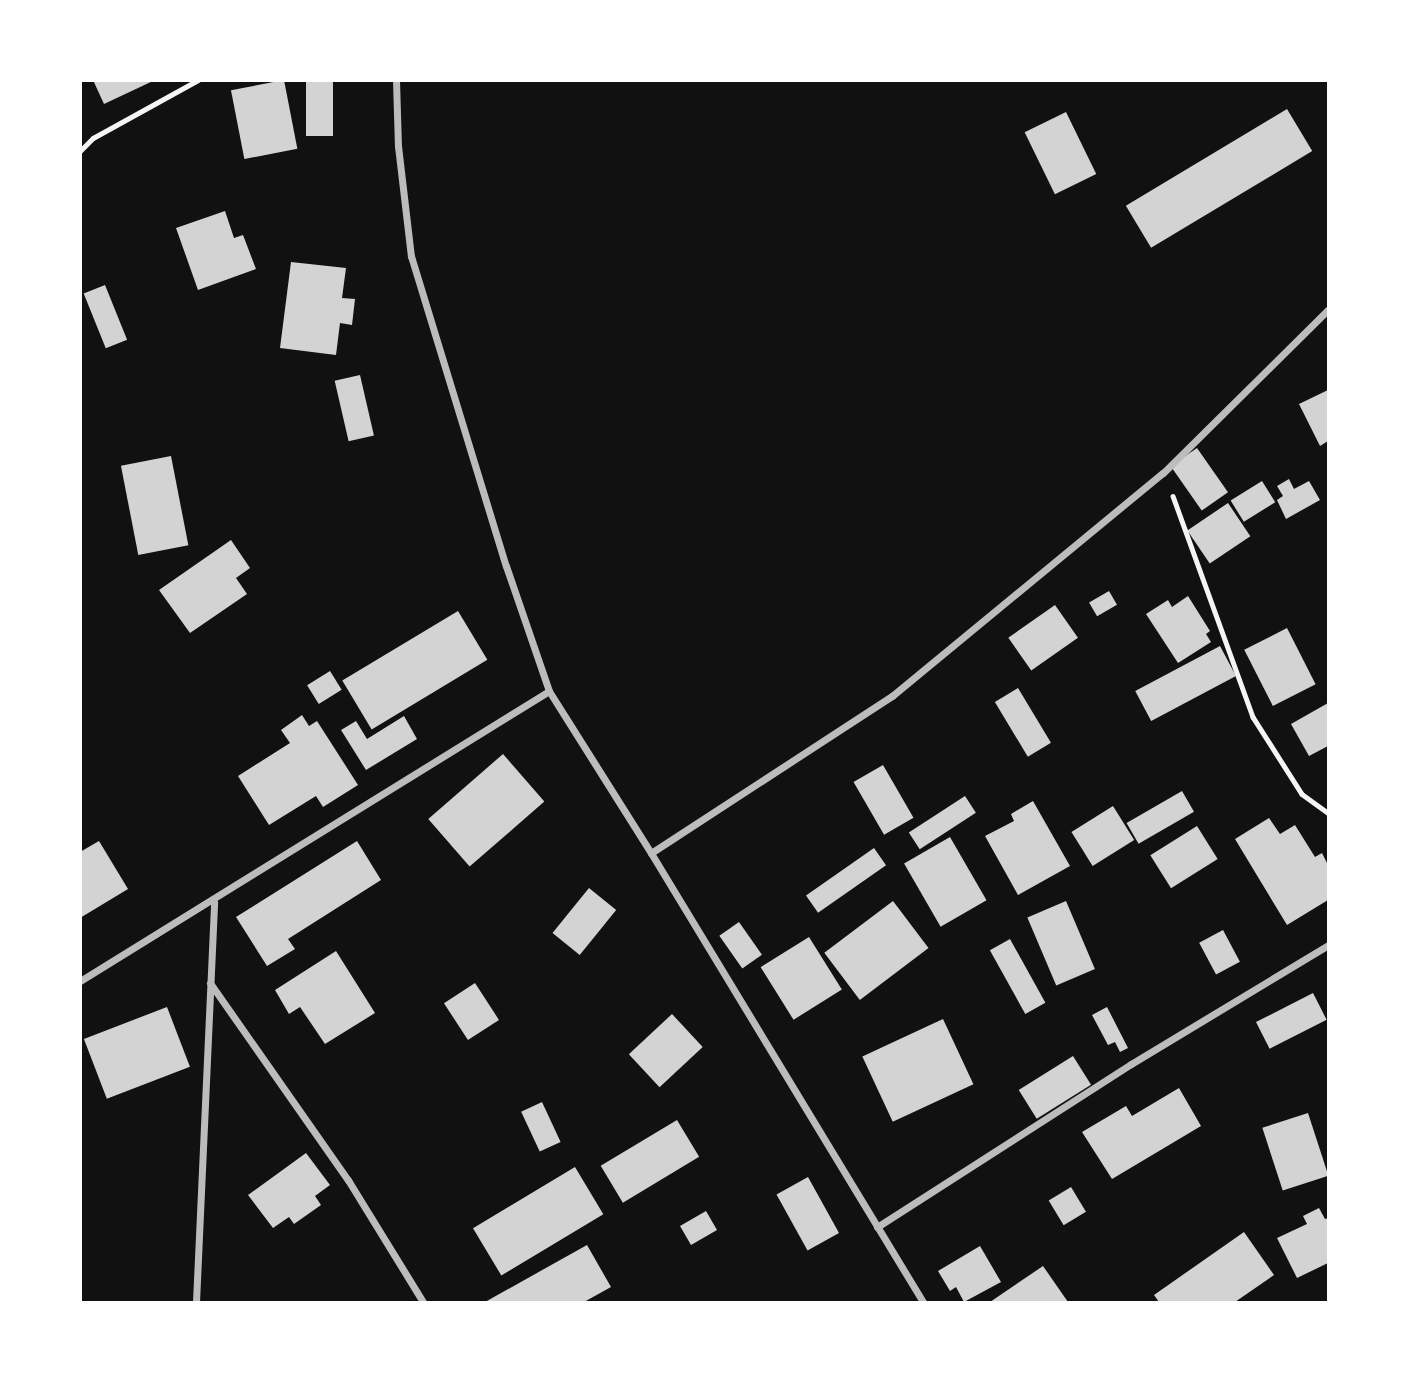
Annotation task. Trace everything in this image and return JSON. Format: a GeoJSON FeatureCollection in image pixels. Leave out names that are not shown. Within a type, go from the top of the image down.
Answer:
{"type":"FeatureCollection","features":[{"type":"Feature","properties":{"kind":"street"},"geometry":{"type":"LineString","coordinates":[[396,80],[398,146],[411,256],[506,566],[549,691],[651,853],[923,1303]]}},
{"type":"Feature","properties":{"kind":"street"},"geometry":{"type":"LineString","coordinates":[[651,853],[892,696],[1163,473],[1328,310]]}},
{"type":"Feature","properties":{"kind":"street"},"geometry":{"type":"LineString","coordinates":[[80,981],[214,902],[549,691]]}},
{"type":"Feature","properties":{"kind":"street"},"geometry":{"type":"LineString","coordinates":[[196,1303],[214,902]]}},
{"type":"Feature","properties":{"kind":"street"},"geometry":{"type":"LineString","coordinates":[[877,1227],[1328,945]]}},
{"type":"Feature","properties":{"kind":"street"},"geometry":{"type":"LineString","coordinates":[[209,982],[348,1180],[423,1303]]}},
{"type":"Feature","properties":{"kind":"path"},"geometry":{"type":"LineString","coordinates":[[80,151],[93,138],[198,80]]}},
{"type":"Feature","properties":{"kind":"path"},"geometry":{"type":"LineString","coordinates":[[1163,473],[1206,576],[1253,718],[1302,794],[1328,813]]}},
{"type":"Feature","properties":{"kind":"building"},"geometry":{"type":"Polygon","coordinates":[[[93,80],[155,80],[104,104],[93,80]]]}},
{"type":"Feature","properties":{"kind":"building"},"geometry":{"type":"Polygon","coordinates":[[[284,80],[297,149],[244,159],[231,90],[284,80]]]}},
{"type":"Feature","properties":{"kind":"building"},"geometry":{"type":"Polygon","coordinates":[[[306,80],[333,80],[333,136],[306,136],[306,80]]]}},
{"type":"Feature","properties":{"kind":"building"},"geometry":{"type":"Polygon","coordinates":[[[1287,109],[1312,151],[1151,248],[1126,206],[1287,109]]]}},
{"type":"Feature","properties":{"kind":"building"},"geometry":{"type":"Polygon","coordinates":[[[1066,112],[1096,174],[1055,194],[1025,132],[1066,112]]]}},
{"type":"Feature","properties":{"kind":"building"},"geometry":{"type":"Polygon","coordinates":[[[225,211],[234,238],[243,235],[256,269],[198,290],[176,228],[225,211]]]}},
{"type":"Feature","properties":{"kind":"building"},"geometry":{"type":"Polygon","coordinates":[[[291,262],[346,268],[342,298],[355,299],[352,325],[340,323],[336,355],[280,348],[291,262]]]}},
{"type":"Feature","properties":{"kind":"building"},"geometry":{"type":"Polygon","coordinates":[[[105,285],[127,340],[106,348],[84,294],[105,285]]]}},
{"type":"Feature","properties":{"kind":"building"},"geometry":{"type":"Polygon","coordinates":[[[360,375],[374,435],[349,441],[335,381],[360,375]]]}},
{"type":"Feature","properties":{"kind":"building"},"geometry":{"type":"Polygon","coordinates":[[[1328,390],[1328,441],[1320,446],[1299,404],[1328,390]]]}},
{"type":"Feature","properties":{"kind":"building"},"geometry":{"type":"Polygon","coordinates":[[[1197,448],[1228,492],[1202,511],[1171,466],[1197,448]]]}},
{"type":"Feature","properties":{"kind":"building"},"geometry":{"type":"Polygon","coordinates":[[[171,456],[188,545],[138,555],[121,466],[171,456]]]}},
{"type":"Feature","properties":{"kind":"building"},"geometry":{"type":"Polygon","coordinates":[[[1289,479],[1294,489],[1309,481],[1320,500],[1286,519],[1277,500],[1283,496],[1277,486],[1289,479]]]}},
{"type":"Feature","properties":{"kind":"building"},"geometry":{"type":"Polygon","coordinates":[[[1262,481],[1275,502],[1244,522],[1231,501],[1262,481]]]}},
{"type":"Feature","properties":{"kind":"building"},"geometry":{"type":"Polygon","coordinates":[[[1228,503],[1250,536],[1210,564],[1187,530],[1228,503]]]}},
{"type":"Feature","properties":{"kind":"building"},"geometry":{"type":"Polygon","coordinates":[[[231,540],[250,568],[236,578],[247,594],[190,633],[159,590],[231,540]]]}},
{"type":"Feature","properties":{"kind":"building"},"geometry":{"type":"Polygon","coordinates":[[[1109,591],[1117,605],[1097,616],[1089,602],[1109,591]]]}},
{"type":"Feature","properties":{"kind":"building"},"geometry":{"type":"Polygon","coordinates":[[[1188,596],[1210,631],[1206,634],[1211,642],[1178,663],[1146,614],[1168,600],[1172,607],[1188,596]]]}},
{"type":"Feature","properties":{"kind":"building"},"geometry":{"type":"Polygon","coordinates":[[[1055,605],[1078,638],[1031,670],[1008,638],[1055,605]]]}},
{"type":"Feature","properties":{"kind":"building"},"geometry":{"type":"Polygon","coordinates":[[[458,611],[487,660],[372,729],[342,681],[458,611]]]}},
{"type":"Feature","properties":{"kind":"building"},"geometry":{"type":"Polygon","coordinates":[[[1287,628],[1316,684],[1273,706],[1244,650],[1287,628]]]}},
{"type":"Feature","properties":{"kind":"building"},"geometry":{"type":"Polygon","coordinates":[[[1220,646],[1236,676],[1151,721],[1135,691],[1220,646]]]}},
{"type":"Feature","properties":{"kind":"building"},"geometry":{"type":"Polygon","coordinates":[[[330,671],[342,690],[319,704],[307,685],[330,671]]]}},
{"type":"Feature","properties":{"kind":"building"},"geometry":{"type":"Polygon","coordinates":[[[1018,688],[1051,743],[1028,757],[995,702],[1018,688]]]}},
{"type":"Feature","properties":{"kind":"building"},"geometry":{"type":"Polygon","coordinates":[[[1328,703],[1328,746],[1309,756],[1291,724],[1328,703]]]}},
{"type":"Feature","properties":{"kind":"building"},"geometry":{"type":"Polygon","coordinates":[[[302,715],[309,726],[317,721],[358,785],[323,807],[316,796],[269,825],[238,776],[290,743],[281,730],[302,715]]]}},
{"type":"Feature","properties":{"kind":"building"},"geometry":{"type":"Polygon","coordinates":[[[404,716],[417,739],[366,770],[341,730],[356,721],[367,739],[404,716]]]}},
{"type":"Feature","properties":{"kind":"building"},"geometry":{"type":"Polygon","coordinates":[[[503,754],[544,802],[470,866],[428,819],[503,754]]]}},
{"type":"Feature","properties":{"kind":"building"},"geometry":{"type":"Polygon","coordinates":[[[883,765],[913,818],[884,835],[854,782],[883,765]]]}},
{"type":"Feature","properties":{"kind":"building"},"geometry":{"type":"Polygon","coordinates":[[[1182,791],[1194,812],[1139,844],[1127,823],[1182,791]]]}},
{"type":"Feature","properties":{"kind":"building"},"geometry":{"type":"Polygon","coordinates":[[[965,796],[976,813],[920,849],[909,832],[965,796]]]}},
{"type":"Feature","properties":{"kind":"building"},"geometry":{"type":"Polygon","coordinates":[[[1033,801],[1070,866],[1018,895],[985,836],[1014,821],[1011,814],[1033,801]]]}},
{"type":"Feature","properties":{"kind":"building"},"geometry":{"type":"Polygon","coordinates":[[[1113,806],[1134,840],[1093,866],[1071,832],[1113,806]]]}},
{"type":"Feature","properties":{"kind":"building"},"geometry":{"type":"Polygon","coordinates":[[[1269,818],[1280,834],[1295,825],[1315,857],[1322,853],[1328,865],[1328,900],[1287,925],[1235,839],[1269,818]]]}},
{"type":"Feature","properties":{"kind":"building"},"geometry":{"type":"Polygon","coordinates":[[[1197,826],[1218,859],[1171,888],[1150,855],[1197,826]]]}},
{"type":"Feature","properties":{"kind":"building"},"geometry":{"type":"Polygon","coordinates":[[[950,837],[986,900],[941,927],[904,863],[950,837]]]}},
{"type":"Feature","properties":{"kind":"building"},"geometry":{"type":"Polygon","coordinates":[[[99,841],[128,889],[80,918],[80,852],[99,841]]]}},
{"type":"Feature","properties":{"kind":"building"},"geometry":{"type":"Polygon","coordinates":[[[357,841],[381,880],[288,939],[295,949],[267,966],[236,917],[357,841]]]}},
{"type":"Feature","properties":{"kind":"building"},"geometry":{"type":"Polygon","coordinates":[[[874,848],[886,865],[818,913],[806,896],[874,848]]]}},
{"type":"Feature","properties":{"kind":"building"},"geometry":{"type":"Polygon","coordinates":[[[589,888],[616,910],[580,955],[552,933],[589,888]]]}},
{"type":"Feature","properties":{"kind":"building"},"geometry":{"type":"Polygon","coordinates":[[[893,901],[929,948],[860,1000],[824,953],[893,901]]]}},
{"type":"Feature","properties":{"kind":"building"},"geometry":{"type":"Polygon","coordinates":[[[1066,901],[1095,969],[1056,986],[1027,917],[1066,901]]]}},
{"type":"Feature","properties":{"kind":"building"},"geometry":{"type":"Polygon","coordinates":[[[739,922],[762,955],[742,969],[719,936],[739,922]]]}},
{"type":"Feature","properties":{"kind":"building"},"geometry":{"type":"Polygon","coordinates":[[[1223,930],[1240,962],[1216,974],[1199,943],[1223,930]]]}},
{"type":"Feature","properties":{"kind":"building"},"geometry":{"type":"Polygon","coordinates":[[[809,937],[842,990],[794,1020],[761,967],[809,937]]]}},
{"type":"Feature","properties":{"kind":"building"},"geometry":{"type":"Polygon","coordinates":[[[1010,939],[1045,1003],[1025,1014],[990,950],[1010,939]]]}},
{"type":"Feature","properties":{"kind":"building"},"geometry":{"type":"Polygon","coordinates":[[[336,951],[375,1013],[325,1044],[300,1007],[289,1014],[275,990],[336,951]]]}},
{"type":"Feature","properties":{"kind":"building"},"geometry":{"type":"Polygon","coordinates":[[[475,983],[499,1020],[468,1040],[444,1003],[475,983]]]}},
{"type":"Feature","properties":{"kind":"building"},"geometry":{"type":"Polygon","coordinates":[[[1313,993],[1327,1020],[1270,1049],[1256,1022],[1313,993]]]}},
{"type":"Feature","properties":{"kind":"building"},"geometry":{"type":"Polygon","coordinates":[[[167,1007],[190,1067],[107,1099],[84,1039],[167,1007]]]}},
{"type":"Feature","properties":{"kind":"building"},"geometry":{"type":"Polygon","coordinates":[[[1107,1007],[1128,1048],[1120,1052],[1115,1042],[1108,1045],[1092,1015],[1107,1007]]]}},
{"type":"Feature","properties":{"kind":"building"},"geometry":{"type":"Polygon","coordinates":[[[672,1014],[703,1047],[660,1087],[629,1054],[672,1014]]]}},
{"type":"Feature","properties":{"kind":"building"},"geometry":{"type":"Polygon","coordinates":[[[943,1019],[973,1084],[893,1122],[862,1057],[943,1019]]]}},
{"type":"Feature","properties":{"kind":"building"},"geometry":{"type":"Polygon","coordinates":[[[1073,1056],[1091,1085],[1037,1119],[1019,1090],[1073,1056]]]}},
{"type":"Feature","properties":{"kind":"building"},"geometry":{"type":"Polygon","coordinates":[[[1179,1088],[1201,1126],[1112,1179],[1082,1132],[1126,1106],[1132,1116],[1179,1088]]]}},
{"type":"Feature","properties":{"kind":"building"},"geometry":{"type":"Polygon","coordinates":[[[542,1102],[561,1142],[540,1152],[521,1112],[542,1102]]]}},
{"type":"Feature","properties":{"kind":"building"},"geometry":{"type":"Polygon","coordinates":[[[1308,1113],[1328,1176],[1283,1191],[1262,1128],[1308,1113]]]}},
{"type":"Feature","properties":{"kind":"building"},"geometry":{"type":"Polygon","coordinates":[[[677,1120],[699,1157],[623,1203],[601,1166],[677,1120]]]}},
{"type":"Feature","properties":{"kind":"building"},"geometry":{"type":"Polygon","coordinates":[[[306,1153],[330,1185],[315,1196],[321,1205],[294,1224],[289,1217],[273,1228],[248,1195],[306,1153]]]}},
{"type":"Feature","properties":{"kind":"building"},"geometry":{"type":"Polygon","coordinates":[[[575,1167],[603,1214],[501,1275],[473,1228],[575,1167]]]}},
{"type":"Feature","properties":{"kind":"building"},"geometry":{"type":"Polygon","coordinates":[[[808,1177],[839,1233],[808,1250],[777,1194],[808,1177]]]}},
{"type":"Feature","properties":{"kind":"building"},"geometry":{"type":"Polygon","coordinates":[[[1071,1187],[1086,1212],[1064,1225],[1049,1200],[1071,1187]]]}},
{"type":"Feature","properties":{"kind":"building"},"geometry":{"type":"Polygon","coordinates":[[[1319,1208],[1325,1219],[1328,1218],[1328,1263],[1297,1278],[1277,1238],[1307,1224],[1303,1216],[1319,1208]]]}},
{"type":"Feature","properties":{"kind":"building"},"geometry":{"type":"Polygon","coordinates":[[[706,1211],[717,1230],[691,1245],[680,1226],[706,1211]]]}},
{"type":"Feature","properties":{"kind":"building"},"geometry":{"type":"Polygon","coordinates":[[[1244,1232],[1274,1275],[1235,1302],[1159,1302],[1154,1295],[1244,1232]]]}},
{"type":"Feature","properties":{"kind":"building"},"geometry":{"type":"Polygon","coordinates":[[[587,1245],[611,1287],[584,1302],[485,1302],[587,1245]]]}},
{"type":"Feature","properties":{"kind":"building"},"geometry":{"type":"Polygon","coordinates":[[[980,1246],[1001,1282],[964,1302],[956,1287],[950,1291],[938,1271],[980,1246]]]}},
{"type":"Feature","properties":{"kind":"building"},"geometry":{"type":"Polygon","coordinates":[[[1043,1266],[1068,1302],[990,1302],[1043,1266]]]}}]}
